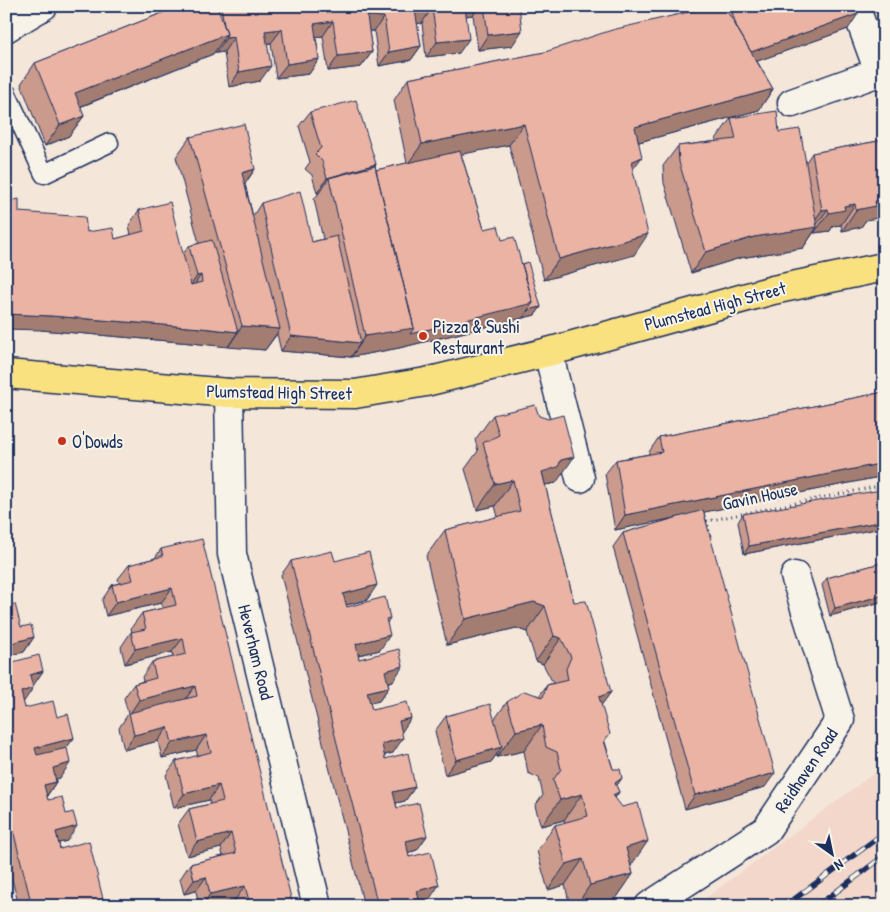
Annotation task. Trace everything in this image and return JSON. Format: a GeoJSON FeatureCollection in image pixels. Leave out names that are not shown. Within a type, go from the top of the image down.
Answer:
{"type":"FeatureCollection","features":[{"type":"Feature","properties":{"kind":"main road","name":"Plumstead High Street"},"geometry":{"type":"LineString","coordinates":[[6,374],[229,393],[355,394],[426,382],[548,352],[773,290],[884,267]]}},
{"type":"Feature","properties":{"kind":"street"},"geometry":{"type":"LineString","coordinates":[[6,28],[43,6]]}},
{"type":"Feature","properties":{"kind":"street"},"geometry":{"type":"LineString","coordinates":[[792,103],[881,74],[855,6]]}},
{"type":"Feature","properties":{"kind":"street"},"geometry":{"type":"LineString","coordinates":[[548,352],[580,478]]}},
{"type":"Feature","properties":{"kind":"street","name":"Heverham Road"},"geometry":{"type":"LineString","coordinates":[[229,393],[232,554],[317,906]]}},
{"type":"Feature","properties":{"kind":"street","name":"Reidhaven Road"},"geometry":{"type":"LineString","coordinates":[[648,906],[766,830],[840,720],[795,576]]}},
{"type":"Feature","properties":{"kind":"lane"},"geometry":{"type":"LineString","coordinates":[[6,92],[44,174],[109,143]]}},
{"type":"Feature","properties":{"kind":"path","name":"Gavin House"},"geometry":{"type":"LineString","coordinates":[[711,540],[706,521],[884,485]]}},
{"type":"Feature","properties":{"kind":"shaded area"},"geometry":{"type":"Polygon","coordinates":[[[884,766],[884,906],[695,906],[884,766]]]}},
{"type":"Feature","properties":{"kind":"building"},"geometry":{"type":"Polygon","coordinates":[[[180,6],[217,6],[227,34],[75,93],[84,116],[60,125],[35,63],[180,6]]]}},
{"type":"Feature","properties":{"kind":"building"},"geometry":{"type":"Polygon","coordinates":[[[221,6],[465,6],[469,39],[437,42],[432,8],[415,10],[421,46],[389,52],[384,17],[367,16],[372,52],[338,56],[333,21],[314,24],[319,59],[287,64],[282,29],[265,31],[271,66],[239,72],[234,37],[226,38],[227,34],[221,6]]]}},
{"type":"Feature","properties":{"kind":"building"},"geometry":{"type":"Polygon","coordinates":[[[484,6],[519,6],[522,31],[488,35],[484,6]]]}},
{"type":"Feature","properties":{"kind":"building"},"geometry":{"type":"Polygon","coordinates":[[[714,6],[724,6],[773,89],[635,127],[642,157],[631,162],[648,234],[559,259],[524,124],[422,144],[408,79],[545,52],[612,30],[714,6]]]}},
{"type":"Feature","properties":{"kind":"building"},"geometry":{"type":"Polygon","coordinates":[[[748,6],[856,6],[858,14],[751,52],[737,28],[732,12],[748,6]]]}},
{"type":"Feature","properties":{"kind":"building"},"geometry":{"type":"Polygon","coordinates":[[[356,100],[376,164],[327,178],[322,161],[315,154],[321,148],[310,112],[356,100]]]}},
{"type":"Feature","properties":{"kind":"building"},"geometry":{"type":"Polygon","coordinates":[[[777,111],[779,132],[800,129],[817,227],[754,237],[706,252],[679,162],[678,146],[736,139],[731,118],[777,111]]]}},
{"type":"Feature","properties":{"kind":"building"},"geometry":{"type":"Polygon","coordinates":[[[244,124],[255,169],[242,173],[280,329],[242,326],[190,137],[244,124]]]}},
{"type":"Feature","properties":{"kind":"building"},"geometry":{"type":"Polygon","coordinates":[[[884,140],[884,199],[875,201],[876,206],[856,210],[855,204],[844,206],[845,210],[829,213],[828,209],[822,210],[812,153],[884,140]]]}},
{"type":"Feature","properties":{"kind":"building"},"geometry":{"type":"Polygon","coordinates":[[[460,151],[484,229],[498,226],[502,240],[514,237],[533,303],[410,334],[414,328],[376,170],[460,151]]]}},
{"type":"Feature","properties":{"kind":"building"},"geometry":{"type":"Polygon","coordinates":[[[375,166],[414,328],[365,336],[329,178],[375,166]]]}},
{"type":"Feature","properties":{"kind":"building"},"geometry":{"type":"Polygon","coordinates":[[[300,191],[312,242],[337,236],[361,343],[291,336],[261,203],[300,191]]]}},
{"type":"Feature","properties":{"kind":"building"},"geometry":{"type":"Polygon","coordinates":[[[19,199],[19,212],[85,217],[87,232],[113,228],[115,239],[144,231],[139,210],[170,202],[191,285],[202,282],[201,275],[197,276],[189,246],[212,240],[238,332],[6,314],[6,202],[19,199]]]}},
{"type":"Feature","properties":{"kind":"building"},"geometry":{"type":"Polygon","coordinates":[[[528,262],[541,307],[528,310],[533,303],[522,264],[528,262]]]}},
{"type":"Feature","properties":{"kind":"building"},"geometry":{"type":"Polygon","coordinates":[[[884,392],[884,463],[625,515],[616,460],[662,452],[659,437],[884,392]]]}},
{"type":"Feature","properties":{"kind":"building"},"geometry":{"type":"Polygon","coordinates":[[[535,405],[539,416],[548,419],[563,415],[574,457],[561,460],[558,467],[542,472],[574,602],[586,601],[611,692],[599,697],[610,734],[604,741],[613,769],[620,769],[622,778],[615,783],[619,792],[613,795],[622,807],[638,803],[648,841],[626,848],[633,874],[590,885],[583,859],[566,864],[555,825],[588,816],[582,794],[560,800],[553,780],[561,769],[557,752],[546,747],[542,725],[516,731],[507,702],[524,691],[543,697],[547,685],[568,680],[566,669],[571,657],[561,638],[554,636],[545,606],[534,602],[465,619],[445,530],[520,511],[513,480],[495,484],[483,443],[499,435],[493,415],[535,405]]]}},
{"type":"Feature","properties":{"kind":"building"},"geometry":{"type":"Polygon","coordinates":[[[881,490],[884,521],[749,546],[743,514],[881,490]]]}},
{"type":"Feature","properties":{"kind":"building"},"geometry":{"type":"Polygon","coordinates":[[[703,510],[775,773],[695,795],[623,533],[703,510]]]}},
{"type":"Feature","properties":{"kind":"building"},"geometry":{"type":"Polygon","coordinates":[[[202,539],[293,906],[230,906],[249,901],[245,886],[210,894],[206,877],[194,880],[190,864],[236,853],[231,833],[197,842],[189,809],[223,801],[219,785],[184,794],[176,761],[211,752],[206,735],[172,743],[168,727],[134,735],[129,713],[197,696],[195,686],[139,700],[134,684],[156,678],[152,662],[186,654],[183,638],[135,649],[131,632],[146,629],[142,613],[176,605],[172,588],[116,602],[112,585],[133,580],[129,565],[163,556],[161,549],[202,539]]]}},
{"type":"Feature","properties":{"kind":"building"},"geometry":{"type":"Polygon","coordinates":[[[332,551],[335,561],[369,552],[377,585],[343,594],[347,607],[385,597],[390,618],[386,619],[390,635],[356,644],[359,659],[399,649],[403,666],[385,671],[389,687],[367,692],[372,710],[407,702],[411,718],[399,721],[403,738],[382,744],[385,759],[408,753],[415,787],[393,792],[397,808],[419,803],[427,836],[406,841],[409,857],[431,852],[439,885],[417,891],[419,899],[389,906],[378,906],[291,561],[332,551]]]}},
{"type":"Feature","properties":{"kind":"building"},"geometry":{"type":"Polygon","coordinates":[[[884,562],[884,595],[835,608],[827,578],[884,562]]]}},
{"type":"Feature","properties":{"kind":"building"},"geometry":{"type":"Polygon","coordinates":[[[15,604],[21,627],[31,625],[34,637],[8,644],[13,662],[39,655],[43,671],[30,675],[33,688],[21,692],[25,708],[53,701],[57,717],[68,714],[74,738],[35,748],[37,755],[67,748],[70,763],[53,768],[56,782],[44,785],[48,800],[62,797],[66,814],[73,812],[77,826],[56,832],[60,849],[89,841],[104,903],[95,906],[32,906],[6,802],[6,606],[15,604]]]}},
{"type":"Feature","properties":{"kind":"building"},"geometry":{"type":"Polygon","coordinates":[[[490,704],[502,747],[456,760],[446,716],[490,704]]]}},
{"type":"Feature","properties":{"kind":"building"},"geometry":{"type":"Polygon","coordinates":[[[133,900],[134,906],[113,906],[133,900]]]}},
{"type":"Feature","properties":{"kind":"railway"},"geometry":{"type":"LineString","coordinates":[[785,906],[884,833]]}},
{"type":"Feature","properties":{"kind":"railway"},"geometry":{"type":"LineString","coordinates":[[817,906],[884,856]]}},
{"type":"Feature","properties":{"kind":"place","name":"Pizza & Sushi Restaurant"},"geometry":{"type":"Point","coordinates":[423,336]}},
{"type":"Feature","properties":{"kind":"place","name":"O'Dowds"},"geometry":{"type":"Point","coordinates":[62,441]}}]}
